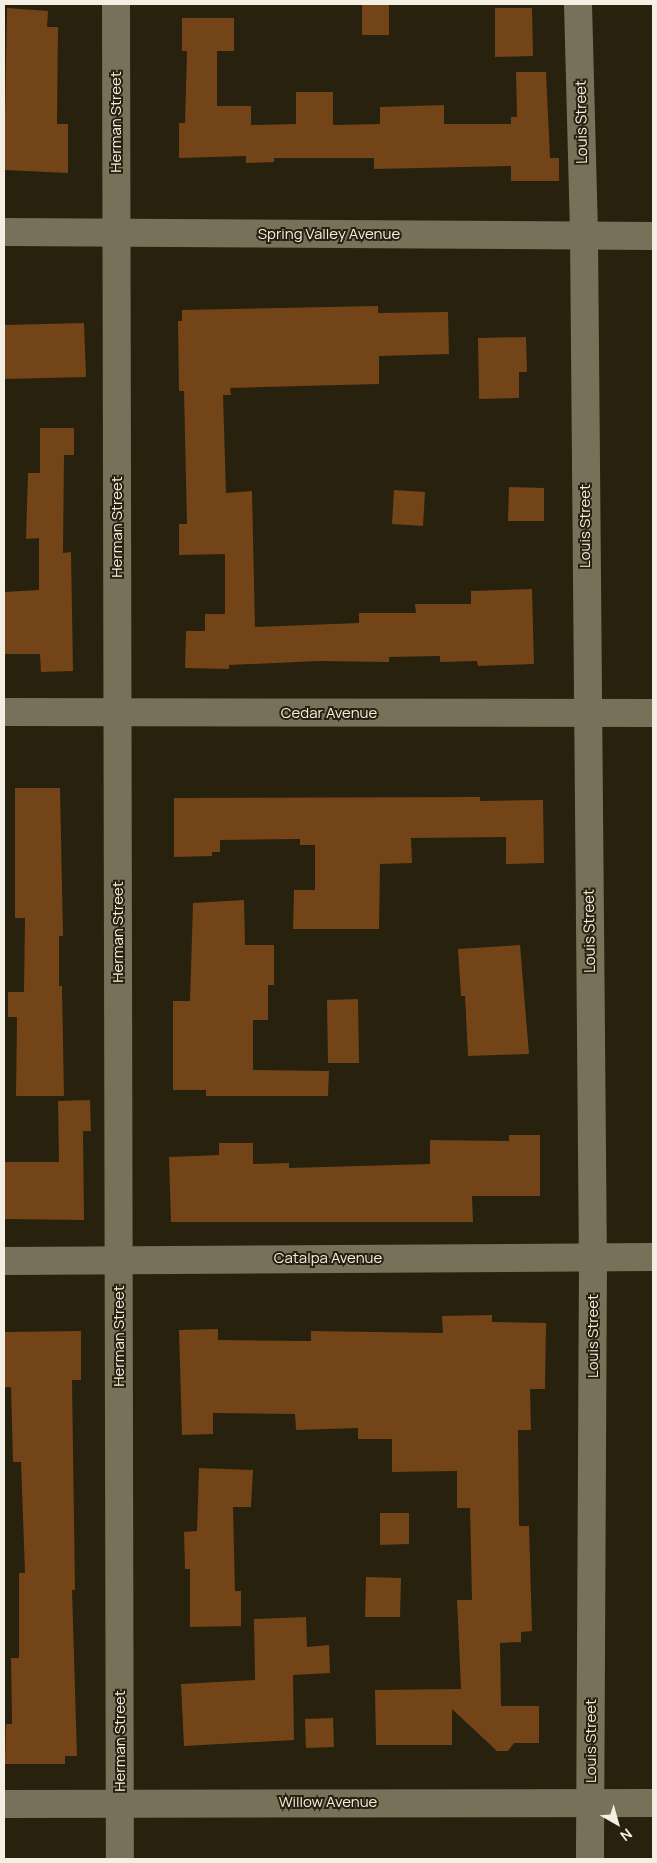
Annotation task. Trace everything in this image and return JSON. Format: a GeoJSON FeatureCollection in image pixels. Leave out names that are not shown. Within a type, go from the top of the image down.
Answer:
{"type":"FeatureCollection","features":[{"type":"Feature","properties":{"kind":"street","name":"Herman Street"},"geometry":{"type":"LineString","coordinates":[[116,4],[120,1859]]}},
{"type":"Feature","properties":{"kind":"street","name":"Louis Street"},"geometry":{"type":"LineString","coordinates":[[578,4],[584,235],[586,713],[593,1257],[590,1859]]}},
{"type":"Feature","properties":{"kind":"street","name":"Spring Valley Avenue"},"geometry":{"type":"LineString","coordinates":[[4,232],[653,236]]}},
{"type":"Feature","properties":{"kind":"street","name":"Cedar Avenue"},"geometry":{"type":"LineString","coordinates":[[4,712],[653,713]]}},
{"type":"Feature","properties":{"kind":"street","name":"Catalpa Avenue"},"geometry":{"type":"LineString","coordinates":[[4,1261],[653,1257]]}},
{"type":"Feature","properties":{"kind":"street","name":"Willow Avenue"},"geometry":{"type":"LineString","coordinates":[[4,1804],[120,1801],[653,1803]]}},
{"type":"Feature","properties":{"kind":"building"},"geometry":{"type":"Polygon","coordinates":[[[362,4],[389,4],[389,35],[362,35],[362,4]]]}},
{"type":"Feature","properties":{"kind":"building"},"geometry":{"type":"Polygon","coordinates":[[[7,8],[48,11],[47,27],[58,27],[57,124],[68,124],[68,173],[4,170],[7,8]]]}},
{"type":"Feature","properties":{"kind":"building"},"geometry":{"type":"Polygon","coordinates":[[[495,8],[532,8],[533,56],[495,57],[495,8]]]}},
{"type":"Feature","properties":{"kind":"building"},"geometry":{"type":"Polygon","coordinates":[[[182,18],[234,18],[234,51],[217,51],[217,106],[251,106],[251,125],[296,124],[296,92],[333,92],[333,125],[380,124],[380,107],[444,105],[444,124],[511,124],[511,117],[517,117],[516,72],[546,72],[550,158],[559,158],[559,181],[511,181],[511,166],[374,169],[374,158],[274,158],[274,162],[246,163],[246,156],[179,158],[179,123],[185,123],[187,51],[182,51],[182,18]]]}},
{"type":"Feature","properties":{"kind":"building"},"geometry":{"type":"Polygon","coordinates":[[[378,306],[378,313],[448,312],[449,354],[379,356],[379,384],[230,388],[231,395],[223,395],[226,493],[252,491],[255,627],[359,623],[359,613],[416,613],[415,604],[471,604],[471,591],[532,589],[534,664],[478,666],[477,661],[440,662],[440,656],[389,657],[389,662],[318,661],[229,665],[229,669],[185,668],[186,631],[205,631],[205,614],[225,614],[225,554],[179,555],[179,524],[187,524],[184,391],[179,391],[178,321],[182,321],[182,310],[378,306]]]}},
{"type":"Feature","properties":{"kind":"building"},"geometry":{"type":"Polygon","coordinates":[[[84,323],[86,377],[4,379],[4,325],[84,323]]]}},
{"type":"Feature","properties":{"kind":"building"},"geometry":{"type":"Polygon","coordinates":[[[526,337],[527,372],[519,372],[519,398],[479,399],[478,338],[526,337]]]}},
{"type":"Feature","properties":{"kind":"building"},"geometry":{"type":"Polygon","coordinates":[[[40,428],[74,428],[74,455],[64,455],[63,553],[71,552],[73,671],[41,672],[40,654],[4,654],[4,592],[39,590],[39,538],[26,539],[28,473],[40,473],[40,428]]]}},
{"type":"Feature","properties":{"kind":"building"},"geometry":{"type":"Polygon","coordinates":[[[509,487],[544,488],[544,521],[508,521],[509,487]]]}},
{"type":"Feature","properties":{"kind":"building"},"geometry":{"type":"Polygon","coordinates":[[[394,490],[425,492],[423,526],[392,524],[394,490]]]}},
{"type":"Feature","properties":{"kind":"building"},"geometry":{"type":"Polygon","coordinates":[[[15,788],[60,788],[63,936],[59,936],[59,986],[62,986],[64,1096],[16,1096],[17,1017],[8,1017],[8,992],[24,992],[25,918],[15,918],[15,788]]]}},
{"type":"Feature","properties":{"kind":"building"},"geometry":{"type":"Polygon","coordinates":[[[480,797],[480,801],[543,800],[544,863],[506,864],[506,837],[411,838],[412,863],[380,864],[379,929],[293,929],[294,890],[315,890],[315,845],[300,845],[300,839],[220,840],[220,852],[212,852],[212,856],[174,857],[174,798],[480,797]]]}},
{"type":"Feature","properties":{"kind":"building"},"geometry":{"type":"Polygon","coordinates":[[[244,900],[245,945],[274,945],[274,985],[268,985],[268,1020],[253,1020],[253,1070],[329,1071],[328,1096],[206,1096],[206,1090],[173,1090],[173,1001],[190,1001],[193,903],[244,900]]]}},
{"type":"Feature","properties":{"kind":"building"},"geometry":{"type":"Polygon","coordinates":[[[520,945],[529,1054],[468,1056],[465,996],[461,996],[458,949],[520,945]]]}},
{"type":"Feature","properties":{"kind":"building"},"geometry":{"type":"Polygon","coordinates":[[[358,999],[359,1063],[328,1063],[327,1000],[358,999]]]}},
{"type":"Feature","properties":{"kind":"building"},"geometry":{"type":"Polygon","coordinates":[[[90,1100],[91,1131],[83,1131],[84,1220],[4,1219],[4,1162],[59,1162],[58,1101],[90,1100]]]}},
{"type":"Feature","properties":{"kind":"building"},"geometry":{"type":"Polygon","coordinates":[[[509,1135],[540,1135],[540,1196],[472,1196],[473,1222],[171,1222],[169,1157],[219,1155],[219,1143],[253,1143],[253,1164],[289,1163],[289,1168],[430,1164],[430,1140],[509,1141],[509,1135]]]}},
{"type":"Feature","properties":{"kind":"building"},"geometry":{"type":"Polygon","coordinates":[[[492,1315],[492,1322],[546,1323],[545,1389],[530,1389],[531,1430],[518,1430],[519,1526],[529,1526],[532,1631],[521,1632],[521,1642],[500,1643],[501,1706],[539,1706],[539,1743],[514,1743],[508,1751],[497,1751],[452,1709],[452,1745],[376,1745],[375,1690],[461,1689],[457,1600],[472,1600],[470,1508],[457,1508],[457,1471],[392,1472],[392,1439],[358,1439],[358,1428],[296,1430],[295,1414],[213,1413],[213,1434],[182,1435],[179,1330],[218,1329],[218,1340],[311,1341],[311,1331],[443,1333],[442,1316],[492,1315]]]}},
{"type":"Feature","properties":{"kind":"building"},"geometry":{"type":"Polygon","coordinates":[[[81,1331],[81,1380],[72,1380],[75,1590],[72,1590],[77,1756],[65,1756],[65,1764],[5,1764],[6,1724],[12,1724],[11,1658],[19,1658],[19,1573],[25,1573],[21,1462],[13,1462],[11,1387],[4,1387],[4,1332],[81,1331]]]}},
{"type":"Feature","properties":{"kind":"building"},"geometry":{"type":"Polygon","coordinates":[[[199,1468],[253,1470],[251,1507],[233,1507],[235,1591],[241,1591],[241,1626],[190,1627],[190,1569],[185,1569],[184,1532],[197,1531],[199,1468]]]}},
{"type":"Feature","properties":{"kind":"building"},"geometry":{"type":"Polygon","coordinates":[[[380,1513],[409,1513],[409,1544],[380,1545],[380,1513]]]}},
{"type":"Feature","properties":{"kind":"building"},"geometry":{"type":"Polygon","coordinates":[[[366,1577],[401,1578],[400,1617],[365,1617],[366,1577]]]}},
{"type":"Feature","properties":{"kind":"building"},"geometry":{"type":"Polygon","coordinates":[[[306,1617],[307,1647],[329,1645],[330,1673],[293,1675],[294,1740],[184,1746],[181,1684],[255,1680],[254,1619],[306,1617]]]}},
{"type":"Feature","properties":{"kind":"building"},"geometry":{"type":"Polygon","coordinates":[[[333,1718],[334,1747],[306,1748],[305,1719],[333,1718]]]}}]}
